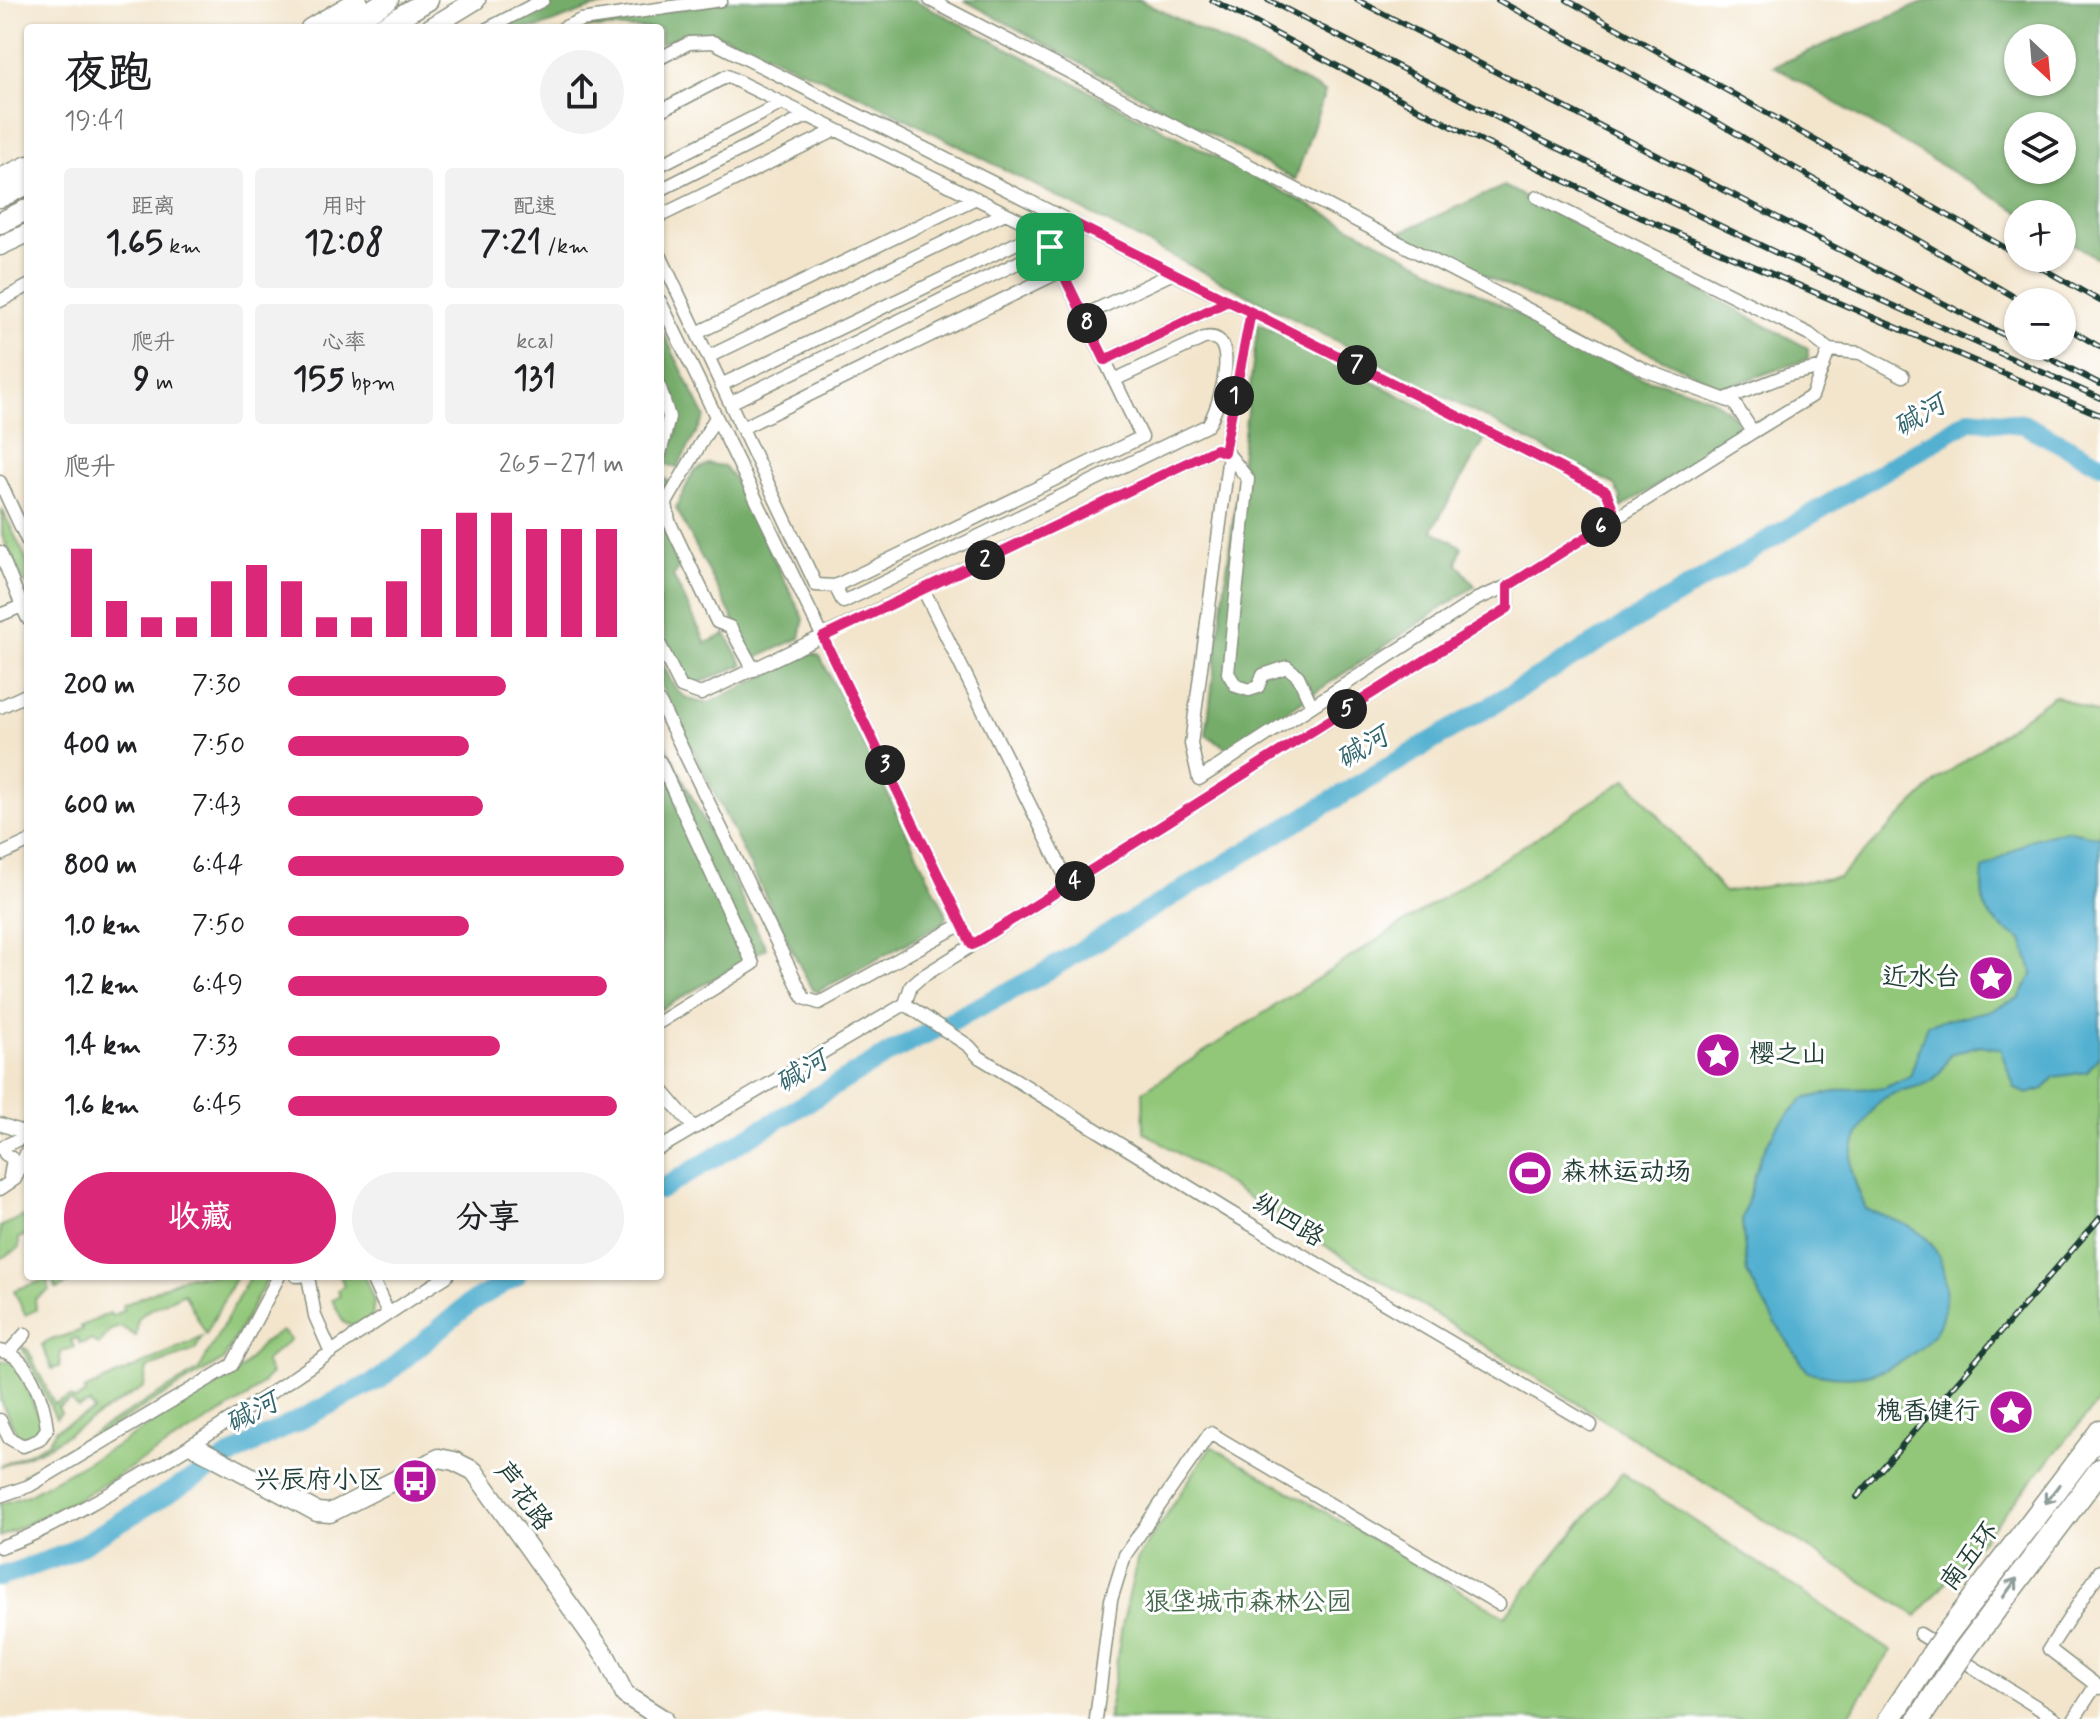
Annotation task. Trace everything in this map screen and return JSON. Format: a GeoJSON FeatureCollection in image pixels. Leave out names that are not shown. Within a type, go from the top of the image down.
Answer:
{"type":"FeatureCollection","features":[{"type":"Feature","properties":{"kind":"highway","name":"南五环"},"geometry":{"type":"LineString","coordinates":[[1890,1719],[1938,1647],[2100,1432]]}},
{"type":"Feature","properties":{"kind":"highway","name":"南五环"},"geometry":{"type":"LineString","coordinates":[[1919,1719],[1958,1660],[2100,1470]]}},
{"type":"Feature","properties":{"kind":"main road"},"geometry":{"type":"LineString","coordinates":[[349,24],[388,0]]}},
{"type":"Feature","properties":{"kind":"main road"},"geometry":{"type":"LineString","coordinates":[[388,24],[428,0]]}},
{"type":"Feature","properties":{"kind":"main road"},"geometry":{"type":"LineString","coordinates":[[0,197],[24,186]]}},
{"type":"Feature","properties":{"kind":"main road"},"geometry":{"type":"LineString","coordinates":[[0,223],[24,211]]}},
{"type":"Feature","properties":{"kind":"street"},"geometry":{"type":"LineString","coordinates":[[317,24],[358,0]]}},
{"type":"Feature","properties":{"kind":"street"},"geometry":{"type":"LineString","coordinates":[[437,24],[476,0]]}},
{"type":"Feature","properties":{"kind":"street"},"geometry":{"type":"LineString","coordinates":[[497,24],[543,0]]}},
{"type":"Feature","properties":{"kind":"street"},"geometry":{"type":"LineString","coordinates":[[572,24],[581,20],[721,0]]}},
{"type":"Feature","properties":{"kind":"street"},"geometry":{"type":"LineString","coordinates":[[930,0],[1645,370],[1734,403],[1753,432]]}},
{"type":"Feature","properties":{"kind":"street"},"geometry":{"type":"LineString","coordinates":[[664,56],[689,43],[713,42],[1606,491],[1613,509],[1607,524]]}},
{"type":"Feature","properties":{"kind":"street"},"geometry":{"type":"LineString","coordinates":[[664,109],[727,76],[1042,231],[1142,437],[835,586],[816,585],[664,263]]}},
{"type":"Feature","properties":{"kind":"street"},"geometry":{"type":"LineString","coordinates":[[664,163],[782,103]]}},
{"type":"Feature","properties":{"kind":"street"},"geometry":{"type":"LineString","coordinates":[[664,188],[807,116]]}},
{"type":"Feature","properties":{"kind":"street"},"geometry":{"type":"LineString","coordinates":[[664,214],[836,130]]}},
{"type":"Feature","properties":{"kind":"street"},"geometry":{"type":"LineString","coordinates":[[0,178],[24,167]]}},
{"type":"Feature","properties":{"kind":"street"},"geometry":{"type":"LineString","coordinates":[[1537,197],[1809,334],[1829,350],[1860,353],[1903,376]]}},
{"type":"Feature","properties":{"kind":"street"},"geometry":{"type":"LineString","coordinates":[[697,333],[976,198]]}},
{"type":"Feature","properties":{"kind":"street"},"geometry":{"type":"LineString","coordinates":[[708,357],[1005,213]]}},
{"type":"Feature","properties":{"kind":"street"},"geometry":{"type":"LineString","coordinates":[[730,403],[1050,247],[1070,221]]}},
{"type":"Feature","properties":{"kind":"street"},"geometry":{"type":"LineString","coordinates":[[721,385],[1042,231]]}},
{"type":"Feature","properties":{"kind":"street"},"geometry":{"type":"LineString","coordinates":[[0,246],[24,235]]}},
{"type":"Feature","properties":{"kind":"street"},"geometry":{"type":"LineString","coordinates":[[742,428],[1061,271]]}},
{"type":"Feature","properties":{"kind":"street"},"geometry":{"type":"LineString","coordinates":[[1083,316],[1173,273]]}},
{"type":"Feature","properties":{"kind":"street"},"geometry":{"type":"LineString","coordinates":[[0,301],[24,288]]}},
{"type":"Feature","properties":{"kind":"street"},"geometry":{"type":"LineString","coordinates":[[1105,360],[1228,301]]}},
{"type":"Feature","properties":{"kind":"street"},"geometry":{"type":"LineString","coordinates":[[664,309],[972,945]]}},
{"type":"Feature","properties":{"kind":"street"},"geometry":{"type":"LineString","coordinates":[[1251,312],[1226,454],[1191,744],[1199,779],[1477,599],[1508,586],[1812,396],[1829,350]]}},
{"type":"Feature","properties":{"kind":"street"},"geometry":{"type":"LineString","coordinates":[[835,586],[843,602],[1208,425],[1216,413],[1227,352],[1221,341],[1211,336],[1114,380]]}},
{"type":"Feature","properties":{"kind":"street"},"geometry":{"type":"LineString","coordinates":[[1725,399],[1787,375],[1823,367]]}},
{"type":"Feature","properties":{"kind":"street"},"geometry":{"type":"LineString","coordinates":[[664,401],[669,417],[664,438]]}},
{"type":"Feature","properties":{"kind":"street"},"geometry":{"type":"LineString","coordinates":[[716,417],[666,503],[669,521],[717,622],[730,627],[754,670]]}},
{"type":"Feature","properties":{"kind":"street"},"geometry":{"type":"LineString","coordinates":[[664,653],[681,687],[701,694],[1170,474],[1216,449],[1226,454],[1248,479],[1228,673],[1236,686],[1249,690],[1258,687],[1263,675],[1287,667],[1298,676],[1312,706]]}},
{"type":"Feature","properties":{"kind":"street"},"geometry":{"type":"LineString","coordinates":[[0,482],[24,533]]}},
{"type":"Feature","properties":{"kind":"street"},"geometry":{"type":"LineString","coordinates":[[0,552],[24,610]]}},
{"type":"Feature","properties":{"kind":"street"},"geometry":{"type":"LineString","coordinates":[[664,1146],[905,1004],[911,986],[972,945],[1508,608],[1508,586]]}},
{"type":"Feature","properties":{"kind":"street"},"geometry":{"type":"LineString","coordinates":[[923,589],[1069,884]]}},
{"type":"Feature","properties":{"kind":"street"},"geometry":{"type":"LineString","coordinates":[[0,615],[22,606]]}},
{"type":"Feature","properties":{"kind":"street"},"geometry":{"type":"LineString","coordinates":[[0,707],[24,696]]}},
{"type":"Feature","properties":{"kind":"street"},"geometry":{"type":"LineString","coordinates":[[664,711],[804,998],[819,1003],[962,924]]}},
{"type":"Feature","properties":{"kind":"street"},"geometry":{"type":"LineString","coordinates":[[664,771],[753,964],[664,1020]]}},
{"type":"Feature","properties":{"kind":"street"},"geometry":{"type":"LineString","coordinates":[[0,855],[24,844]]}},
{"type":"Feature","properties":{"kind":"street","name":"纵四路"},"geometry":{"type":"LineString","coordinates":[[905,1004],[969,1046],[979,1057],[1228,1211],[1591,1425]]}},
{"type":"Feature","properties":{"kind":"street"},"geometry":{"type":"LineString","coordinates":[[664,1093],[694,1128]]}},
{"type":"Feature","properties":{"kind":"street"},"geometry":{"type":"LineString","coordinates":[[0,1124],[24,1133]]}},
{"type":"Feature","properties":{"kind":"street"},"geometry":{"type":"LineString","coordinates":[[0,1132],[3,1136],[1,1151]]}},
{"type":"Feature","properties":{"kind":"street"},"geometry":{"type":"LineString","coordinates":[[1,1151],[24,1137]]}},
{"type":"Feature","properties":{"kind":"street"},"geometry":{"type":"LineString","coordinates":[[1,1151],[24,1144]]}},
{"type":"Feature","properties":{"kind":"street"},"geometry":{"type":"LineString","coordinates":[[0,1187],[12,1175],[14,1168],[13,1159],[1,1151]]}},
{"type":"Feature","properties":{"kind":"street"},"geometry":{"type":"LineString","coordinates":[[0,1187],[13,1182],[24,1158]]}},
{"type":"Feature","properties":{"kind":"street"},"geometry":{"type":"LineString","coordinates":[[0,1496],[29,1486],[232,1365],[277,1280]]}},
{"type":"Feature","properties":{"kind":"street"},"geometry":{"type":"LineString","coordinates":[[309,1280],[315,1316],[330,1350]]}},
{"type":"Feature","properties":{"kind":"street"},"geometry":{"type":"LineString","coordinates":[[373,1280],[388,1313]]}},
{"type":"Feature","properties":{"kind":"street"},"geometry":{"type":"LineString","coordinates":[[0,1547],[30,1537],[202,1450],[330,1350],[441,1280]]}},
{"type":"Feature","properties":{"kind":"street"},"geometry":{"type":"LineString","coordinates":[[0,1420],[9,1438],[23,1446],[39,1440],[47,1429],[46,1417],[26,1368],[3,1350],[25,1334]]}},
{"type":"Feature","properties":{"kind":"street"},"geometry":{"type":"LineString","coordinates":[[1096,1719],[1111,1600],[1125,1555],[1210,1433],[1499,1604]]}},
{"type":"Feature","properties":{"kind":"street","name":"芦花路"},"geometry":{"type":"LineString","coordinates":[[202,1450],[317,1512],[330,1513],[439,1458],[454,1461],[474,1471],[607,1658],[625,1695],[663,1719]]}},
{"type":"Feature","properties":{"kind":"street"},"geometry":{"type":"LineString","coordinates":[[2074,1719],[2098,1687],[2049,1649],[2100,1571]]}},
{"type":"Feature","properties":{"kind":"street"},"geometry":{"type":"LineString","coordinates":[[1920,1634],[2056,1719]]}},
{"type":"Feature","properties":{"kind":"green space"},"geometry":{"type":"Polygon","coordinates":[[[565,0],[640,0],[592,8],[549,24],[510,24],[537,8],[565,0]]]}},
{"type":"Feature","properties":{"kind":"green space"},"geometry":{"type":"Polygon","coordinates":[[[732,0],[915,0],[1637,376],[1712,400],[1735,419],[1741,432],[1616,511],[1621,499],[1615,485],[864,97],[724,36],[679,36],[664,42],[664,24],[597,24],[732,0]]]}},
{"type":"Feature","properties":{"kind":"green space"},"geometry":{"type":"Polygon","coordinates":[[[964,0],[1140,0],[1325,92],[1295,180],[964,0]]]}},
{"type":"Feature","properties":{"kind":"green space"},"geometry":{"type":"Polygon","coordinates":[[[1930,0],[2100,0],[2100,260],[2076,245],[2076,200],[2004,200],[2004,203],[1774,66],[1930,0]]]}},
{"type":"Feature","properties":{"kind":"green space"},"geometry":{"type":"Polygon","coordinates":[[[1504,186],[1808,348],[1808,359],[1724,388],[1396,234],[1504,186]]]}},
{"type":"Feature","properties":{"kind":"green space"},"geometry":{"type":"Polygon","coordinates":[[[1258,323],[1485,439],[1432,530],[1462,547],[1457,563],[1475,586],[1230,749],[1206,735],[1258,323]]]}},
{"type":"Feature","properties":{"kind":"green space"},"geometry":{"type":"Polygon","coordinates":[[[664,334],[705,417],[677,468],[664,463],[677,433],[676,398],[664,374],[664,334]]]}},
{"type":"Feature","properties":{"kind":"green space"},"geometry":{"type":"Polygon","coordinates":[[[708,464],[724,466],[733,478],[804,619],[800,638],[754,659],[676,508],[693,472],[708,464]]]}},
{"type":"Feature","properties":{"kind":"green space"},"geometry":{"type":"Polygon","coordinates":[[[664,479],[669,481],[664,498],[664,479]]]}},
{"type":"Feature","properties":{"kind":"green space"},"geometry":{"type":"Polygon","coordinates":[[[2,509],[24,555],[24,582],[2,536],[2,509]]]}},
{"type":"Feature","properties":{"kind":"green space"},"geometry":{"type":"Polygon","coordinates":[[[664,524],[683,563],[673,576],[706,643],[726,634],[743,665],[694,685],[678,668],[664,632],[664,524]]]}},
{"type":"Feature","properties":{"kind":"green space"},"geometry":{"type":"Polygon","coordinates":[[[811,653],[820,656],[947,915],[944,923],[817,992],[812,990],[664,692],[664,666],[682,695],[709,703],[811,653]]]}},
{"type":"Feature","properties":{"kind":"green space"},"geometry":{"type":"Polygon","coordinates":[[[2054,695],[2100,715],[2100,1400],[1917,1616],[1144,1132],[1143,1091],[1627,779],[1724,892],[1839,877],[1938,780],[2054,695]]]}},
{"type":"Feature","properties":{"kind":"green space"},"geometry":{"type":"Polygon","coordinates":[[[664,740],[766,948],[664,1008],[664,740]]]}},
{"type":"Feature","properties":{"kind":"green space"},"geometry":{"type":"Polygon","coordinates":[[[24,1216],[24,1236],[19,1238],[19,1248],[0,1259],[0,1227],[24,1216]]]}},
{"type":"Feature","properties":{"kind":"green space"},"geometry":{"type":"Polygon","coordinates":[[[52,1280],[47,1283],[50,1290],[35,1299],[36,1310],[25,1315],[14,1290],[52,1280]]]}},
{"type":"Feature","properties":{"kind":"green space"},"geometry":{"type":"Polygon","coordinates":[[[52,1280],[74,1280],[57,1289],[52,1280]]]}},
{"type":"Feature","properties":{"kind":"green space"},"geometry":{"type":"Polygon","coordinates":[[[178,1280],[234,1280],[206,1334],[184,1293],[145,1312],[138,1319],[136,1336],[121,1327],[110,1330],[99,1345],[91,1340],[80,1344],[77,1338],[71,1340],[74,1347],[61,1352],[59,1367],[52,1369],[42,1345],[45,1342],[82,1330],[81,1326],[110,1313],[112,1316],[124,1310],[122,1306],[178,1280]]]}},
{"type":"Feature","properties":{"kind":"green space"},"geometry":{"type":"Polygon","coordinates":[[[248,1280],[267,1280],[223,1360],[23,1480],[23,1475],[199,1370],[248,1280]]]}},
{"type":"Feature","properties":{"kind":"green space"},"geometry":{"type":"Polygon","coordinates":[[[342,1280],[366,1280],[374,1301],[372,1316],[355,1326],[344,1323],[332,1300],[340,1296],[338,1290],[344,1285],[342,1280]]]}},
{"type":"Feature","properties":{"kind":"green space"},"geometry":{"type":"Polygon","coordinates":[[[282,1331],[291,1339],[265,1361],[271,1374],[248,1397],[78,1499],[0,1537],[0,1504],[26,1496],[121,1443],[243,1367],[263,1343],[282,1331]]]}},
{"type":"Feature","properties":{"kind":"green space"},"geometry":{"type":"Polygon","coordinates":[[[202,1337],[195,1350],[147,1368],[144,1387],[45,1448],[0,1467],[48,1443],[56,1429],[94,1411],[90,1403],[78,1408],[71,1401],[58,1407],[61,1413],[56,1418],[22,1347],[28,1350],[54,1404],[70,1397],[75,1400],[86,1394],[84,1390],[202,1337]]]}},
{"type":"Feature","properties":{"kind":"green space"},"geometry":{"type":"Polygon","coordinates":[[[10,1361],[18,1367],[41,1422],[38,1434],[29,1439],[17,1434],[0,1400],[0,1362],[10,1361]]]}},
{"type":"Feature","properties":{"kind":"green space","name":"狼垡城市森林公园"},"geometry":{"type":"Polygon","coordinates":[[[1211,1446],[1505,1616],[1622,1473],[1891,1651],[1846,1719],[1108,1719],[1122,1626],[1137,1560],[1211,1446]]]}},
{"type":"Feature","properties":{"kind":"water"},"geometry":{"type":"Polygon","coordinates":[[[2065,830],[2100,837],[2100,1054],[2087,1072],[2054,1077],[2044,1089],[2027,1094],[2015,1088],[2000,1049],[1980,1045],[1950,1054],[1943,1068],[1929,1082],[1894,1093],[1877,1104],[1853,1147],[1853,1175],[1866,1209],[1914,1229],[1934,1249],[1944,1273],[1943,1314],[1927,1342],[1890,1367],[1850,1377],[1808,1372],[1747,1273],[1742,1221],[1760,1157],[1776,1128],[1803,1099],[1848,1089],[1884,1088],[1910,1076],[1927,1024],[1988,1011],[2019,998],[2033,974],[2022,940],[1993,920],[1984,904],[1983,869],[2030,840],[2065,830]]]}},
{"type":"Feature","properties":{"kind":"waterway","name":"碱河"},"geometry":{"type":"LineString","coordinates":[[664,1188],[893,1051],[1035,978],[1971,419],[2023,424],[2100,464]]}},
{"type":"Feature","properties":{"kind":"waterway","name":"碱河"},"geometry":{"type":"LineString","coordinates":[[0,1577],[66,1554],[248,1446],[380,1379],[469,1304],[509,1280]]}},
{"type":"Feature","properties":{"kind":"railway"},"geometry":{"type":"LineString","coordinates":[[1212,0],[1455,128],[1642,218],[2100,415]]}},
{"type":"Feature","properties":{"kind":"railway"},"geometry":{"type":"LineString","coordinates":[[1268,0],[1537,138],[1783,256],[2100,398]]}},
{"type":"Feature","properties":{"kind":"railway"},"geometry":{"type":"LineString","coordinates":[[1357,0],[2004,335]]}},
{"type":"Feature","properties":{"kind":"railway"},"geometry":{"type":"LineString","coordinates":[[1498,0],[1698,111],[2004,291]]}},
{"type":"Feature","properties":{"kind":"railway"},"geometry":{"type":"LineString","coordinates":[[1567,0],[2004,247]]}},
{"type":"Feature","properties":{"kind":"railway"},"geometry":{"type":"LineString","coordinates":[[2049,272],[2100,301]]}},
{"type":"Feature","properties":{"kind":"railway"},"geometry":{"type":"LineString","coordinates":[[2076,333],[2100,347]]}},
{"type":"Feature","properties":{"kind":"railway"},"geometry":{"type":"LineString","coordinates":[[2053,360],[2100,384]]}},
{"type":"Feature","properties":{"kind":"railway"},"geometry":{"type":"LineString","coordinates":[[1857,1497],[2100,1218]]}},
{"type":"Feature","properties":{"kind":"place","name":"近水台"},"geometry":{"type":"Point","coordinates":[1991,978]}},
{"type":"Feature","properties":{"kind":"place","name":"樱之山"},"geometry":{"type":"Point","coordinates":[1718,1055]}},
{"type":"Feature","properties":{"kind":"place","name":"森林运动场"},"geometry":{"type":"Point","coordinates":[1530,1173]}},
{"type":"Feature","properties":{"kind":"place","name":"槐香健行"},"geometry":{"type":"Point","coordinates":[2011,1412]}},
{"type":"Feature","properties":{"kind":"place","name":"兴辰府小区"},"geometry":{"type":"Point","coordinates":[415,1481]}},
{"type":"Feature","properties":{"kind":"route"},"geometry":{"type":"LineString","coordinates":[[1050,247],[1070,221],[1251,312],[1224,452],[1216,449],[823,637],[972,945],[1508,608],[1508,586],[1607,524],[1613,509],[1606,491],[1251,312],[1228,301],[1105,360],[1050,247]]}}]}
